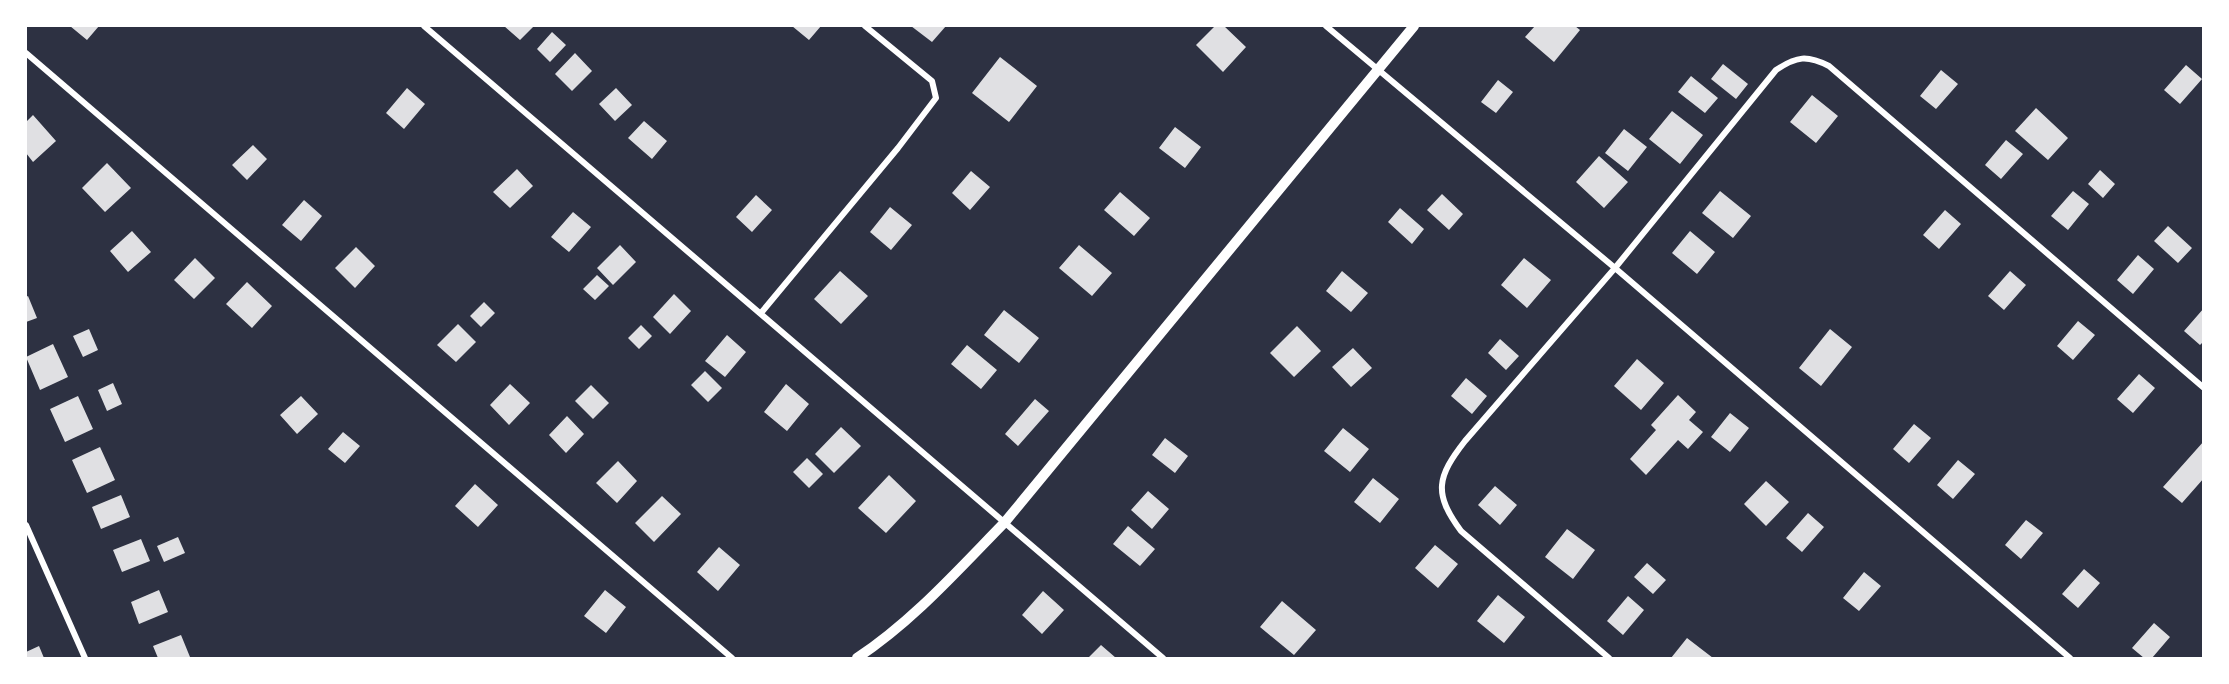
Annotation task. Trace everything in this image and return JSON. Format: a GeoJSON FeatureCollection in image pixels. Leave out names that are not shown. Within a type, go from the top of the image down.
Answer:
{"type":"FeatureCollection","features":[{"type":"Feature","properties":{"kind":"street"},"geometry":{"type":"LineString","coordinates":[[424,26],[1163,658]]}},
{"type":"Feature","properties":{"kind":"street"},"geometry":{"type":"LineString","coordinates":[[761,313],[898,148],[936,98],[932,81],[865,26]]}},
{"type":"Feature","properties":{"kind":"street"},"geometry":{"type":"LineString","coordinates":[[1326,26],[1615,268],[2070,658]]}},
{"type":"Feature","properties":{"kind":"street"},"geometry":{"type":"LineString","coordinates":[[857,658],[878,645],[936,593],[1005,522],[1414,26]]}},
{"type":"Feature","properties":{"kind":"street"},"geometry":{"type":"LineString","coordinates":[[26,53],[732,658]]}},
{"type":"Feature","properties":{"kind":"street"},"geometry":{"type":"LineString","coordinates":[[1609,658],[1461,531],[1447,509],[1441,487],[1448,463],[1615,268],[1776,70],[1799,58],[1814,58],[1829,66],[2204,388]]}},
{"type":"Feature","properties":{"kind":"street"},"geometry":{"type":"LineString","coordinates":[[26,525],[86,658]]}},
{"type":"Feature","properties":{"kind":"building"},"geometry":{"type":"Polygon","coordinates":[[[70,26],[99,26],[87,40],[70,26]]]}},
{"type":"Feature","properties":{"kind":"building"},"geometry":{"type":"Polygon","coordinates":[[[504,26],[534,26],[520,40],[504,26]]]}},
{"type":"Feature","properties":{"kind":"building"},"geometry":{"type":"Polygon","coordinates":[[[792,26],[821,26],[809,40],[792,26]]]}},
{"type":"Feature","properties":{"kind":"building"},"geometry":{"type":"Polygon","coordinates":[[[911,26],[946,26],[932,42],[911,26]]]}},
{"type":"Feature","properties":{"kind":"building"},"geometry":{"type":"Polygon","coordinates":[[[1215,26],[1224,26],[1246,47],[1223,72],[1196,45],[1215,26]]]}},
{"type":"Feature","properties":{"kind":"building"},"geometry":{"type":"Polygon","coordinates":[[[1535,26],[1575,26],[1580,30],[1554,62],[1525,37],[1535,26]]]}},
{"type":"Feature","properties":{"kind":"building"},"geometry":{"type":"Polygon","coordinates":[[[552,32],[566,45],[550,62],[537,49],[552,32]]]}},
{"type":"Feature","properties":{"kind":"building"},"geometry":{"type":"Polygon","coordinates":[[[575,53],[592,71],[572,91],[555,74],[575,53]]]}},
{"type":"Feature","properties":{"kind":"building"},"geometry":{"type":"Polygon","coordinates":[[[1000,57],[1037,86],[1009,122],[972,93],[1000,57]]]}},
{"type":"Feature","properties":{"kind":"building"},"geometry":{"type":"Polygon","coordinates":[[[1723,64],[1748,84],[1736,99],[1711,79],[1723,64]]]}},
{"type":"Feature","properties":{"kind":"building"},"geometry":{"type":"Polygon","coordinates":[[[2186,65],[2202,79],[2180,104],[2164,90],[2186,65]]]}},
{"type":"Feature","properties":{"kind":"building"},"geometry":{"type":"Polygon","coordinates":[[[1941,70],[1958,84],[1936,109],[1920,96],[1941,70]]]}},
{"type":"Feature","properties":{"kind":"building"},"geometry":{"type":"Polygon","coordinates":[[[1691,76],[1718,98],[1705,113],[1678,92],[1691,76]]]}},
{"type":"Feature","properties":{"kind":"building"},"geometry":{"type":"Polygon","coordinates":[[[1498,80],[1513,92],[1496,113],[1481,102],[1498,80]]]}},
{"type":"Feature","properties":{"kind":"building"},"geometry":{"type":"Polygon","coordinates":[[[407,88],[425,104],[404,129],[386,113],[407,88]]]}},
{"type":"Feature","properties":{"kind":"building"},"geometry":{"type":"Polygon","coordinates":[[[616,88],[632,105],[615,121],[599,104],[616,88]]]}},
{"type":"Feature","properties":{"kind":"building"},"geometry":{"type":"Polygon","coordinates":[[[1812,95],[1838,116],[1816,143],[1790,122],[1812,95]]]}},
{"type":"Feature","properties":{"kind":"building"},"geometry":{"type":"Polygon","coordinates":[[[2036,108],[2068,138],[2048,160],[2015,131],[2036,108]]]}},
{"type":"Feature","properties":{"kind":"building"},"geometry":{"type":"Polygon","coordinates":[[[1672,111],[1703,135],[1680,164],[1649,139],[1672,111]]]}},
{"type":"Feature","properties":{"kind":"building"},"geometry":{"type":"Polygon","coordinates":[[[33,115],[56,141],[33,162],[26,153],[26,122],[33,115]]]}},
{"type":"Feature","properties":{"kind":"building"},"geometry":{"type":"Polygon","coordinates":[[[644,121],[667,141],[652,159],[628,138],[644,121]]]}},
{"type":"Feature","properties":{"kind":"building"},"geometry":{"type":"Polygon","coordinates":[[[1175,127],[1201,147],[1185,168],[1159,148],[1175,127]]]}},
{"type":"Feature","properties":{"kind":"building"},"geometry":{"type":"Polygon","coordinates":[[[1624,129],[1647,147],[1628,171],[1605,153],[1624,129]]]}},
{"type":"Feature","properties":{"kind":"building"},"geometry":{"type":"Polygon","coordinates":[[[2006,140],[2023,154],[2001,179],[1985,165],[2006,140]]]}},
{"type":"Feature","properties":{"kind":"building"},"geometry":{"type":"Polygon","coordinates":[[[253,145],[267,159],[247,180],[232,165],[253,145]]]}},
{"type":"Feature","properties":{"kind":"building"},"geometry":{"type":"Polygon","coordinates":[[[1599,156],[1628,182],[1604,208],[1576,182],[1599,156]]]}},
{"type":"Feature","properties":{"kind":"building"},"geometry":{"type":"Polygon","coordinates":[[[107,163],[131,188],[105,212],[82,188],[107,163]]]}},
{"type":"Feature","properties":{"kind":"building"},"geometry":{"type":"Polygon","coordinates":[[[517,169],[533,186],[510,208],[493,192],[517,169]]]}},
{"type":"Feature","properties":{"kind":"building"},"geometry":{"type":"Polygon","coordinates":[[[2100,170],[2115,184],[2103,198],[2088,184],[2100,170]]]}},
{"type":"Feature","properties":{"kind":"building"},"geometry":{"type":"Polygon","coordinates":[[[971,171],[990,187],[970,210],[952,193],[971,171]]]}},
{"type":"Feature","properties":{"kind":"building"},"geometry":{"type":"Polygon","coordinates":[[[1720,191],[1751,216],[1733,238],[1702,213],[1720,191]]]}},
{"type":"Feature","properties":{"kind":"building"},"geometry":{"type":"Polygon","coordinates":[[[2073,191],[2089,204],[2068,230],[2051,216],[2073,191]]]}},
{"type":"Feature","properties":{"kind":"building"},"geometry":{"type":"Polygon","coordinates":[[[1120,192],[1150,218],[1134,236],[1104,210],[1120,192]]]}},
{"type":"Feature","properties":{"kind":"building"},"geometry":{"type":"Polygon","coordinates":[[[1442,194],[1463,214],[1449,230],[1427,210],[1442,194]]]}},
{"type":"Feature","properties":{"kind":"building"},"geometry":{"type":"Polygon","coordinates":[[[756,195],[772,210],[752,232],[736,217],[756,195]]]}},
{"type":"Feature","properties":{"kind":"building"},"geometry":{"type":"Polygon","coordinates":[[[304,200],[322,216],[301,241],[282,225],[304,200]]]}},
{"type":"Feature","properties":{"kind":"building"},"geometry":{"type":"Polygon","coordinates":[[[890,207],[912,225],[891,250],[870,232],[890,207]]]}},
{"type":"Feature","properties":{"kind":"building"},"geometry":{"type":"Polygon","coordinates":[[[1400,208],[1424,229],[1412,244],[1388,222],[1400,208]]]}},
{"type":"Feature","properties":{"kind":"building"},"geometry":{"type":"Polygon","coordinates":[[[1945,210],[1961,224],[1939,249],[1923,235],[1945,210]]]}},
{"type":"Feature","properties":{"kind":"building"},"geometry":{"type":"Polygon","coordinates":[[[573,212],[591,227],[569,252],[551,237],[573,212]]]}},
{"type":"Feature","properties":{"kind":"building"},"geometry":{"type":"Polygon","coordinates":[[[2168,226],[2192,248],[2178,263],[2154,241],[2168,226]]]}},
{"type":"Feature","properties":{"kind":"building"},"geometry":{"type":"Polygon","coordinates":[[[132,231],[151,252],[128,272],[110,251],[132,231]]]}},
{"type":"Feature","properties":{"kind":"building"},"geometry":{"type":"Polygon","coordinates":[[[1690,231],[1715,252],[1697,274],[1672,253],[1690,231]]]}},
{"type":"Feature","properties":{"kind":"building"},"geometry":{"type":"Polygon","coordinates":[[[620,245],[636,262],[613,285],[597,268],[620,245]]]}},
{"type":"Feature","properties":{"kind":"building"},"geometry":{"type":"Polygon","coordinates":[[[1079,245],[1112,273],[1092,296],[1059,268],[1079,245]]]}},
{"type":"Feature","properties":{"kind":"building"},"geometry":{"type":"Polygon","coordinates":[[[356,247],[375,266],[355,288],[335,268],[356,247]]]}},
{"type":"Feature","properties":{"kind":"building"},"geometry":{"type":"Polygon","coordinates":[[[2138,255],[2154,269],[2133,294],[2117,280],[2138,255]]]}},
{"type":"Feature","properties":{"kind":"building"},"geometry":{"type":"Polygon","coordinates":[[[195,258],[215,278],[194,299],[174,280],[195,258]]]}},
{"type":"Feature","properties":{"kind":"building"},"geometry":{"type":"Polygon","coordinates":[[[1524,258],[1551,280],[1527,308],[1501,285],[1524,258]]]}},
{"type":"Feature","properties":{"kind":"building"},"geometry":{"type":"Polygon","coordinates":[[[840,271],[868,296],[841,324],[814,299],[840,271]]]}},
{"type":"Feature","properties":{"kind":"building"},"geometry":{"type":"Polygon","coordinates":[[[1342,271],[1368,293],[1351,312],[1326,291],[1342,271]]]}},
{"type":"Feature","properties":{"kind":"building"},"geometry":{"type":"Polygon","coordinates":[[[2010,271],[2026,285],[2004,310],[1988,296],[2010,271]]]}},
{"type":"Feature","properties":{"kind":"building"},"geometry":{"type":"Polygon","coordinates":[[[597,275],[609,286],[595,300],[583,289],[597,275]]]}},
{"type":"Feature","properties":{"kind":"building"},"geometry":{"type":"Polygon","coordinates":[[[247,282],[272,306],[252,328],[226,304],[247,282]]]}},
{"type":"Feature","properties":{"kind":"building"},"geometry":{"type":"Polygon","coordinates":[[[674,294],[691,311],[670,334],[653,317],[674,294]]]}},
{"type":"Feature","properties":{"kind":"building"},"geometry":{"type":"Polygon","coordinates":[[[28,296],[37,318],[26,322],[26,297],[28,296]]]}},
{"type":"Feature","properties":{"kind":"building"},"geometry":{"type":"Polygon","coordinates":[[[484,302],[495,313],[481,327],[470,316],[484,302]]]}},
{"type":"Feature","properties":{"kind":"building"},"geometry":{"type":"Polygon","coordinates":[[[2204,308],[2204,341],[2200,345],[2184,331],[2204,308]]]}},
{"type":"Feature","properties":{"kind":"building"},"geometry":{"type":"Polygon","coordinates":[[[1004,310],[1039,338],[1019,363],[984,335],[1004,310]]]}},
{"type":"Feature","properties":{"kind":"building"},"geometry":{"type":"Polygon","coordinates":[[[2078,321],[2095,335],[2073,360],[2057,346],[2078,321]]]}},
{"type":"Feature","properties":{"kind":"building"},"geometry":{"type":"Polygon","coordinates":[[[458,324],[476,342],[456,362],[437,345],[458,324]]]}},
{"type":"Feature","properties":{"kind":"building"},"geometry":{"type":"Polygon","coordinates":[[[641,325],[652,336],[639,349],[628,338],[641,325]]]}},
{"type":"Feature","properties":{"kind":"building"},"geometry":{"type":"Polygon","coordinates":[[[1297,326],[1321,351],[1294,377],[1270,353],[1297,326]]]}},
{"type":"Feature","properties":{"kind":"building"},"geometry":{"type":"Polygon","coordinates":[[[89,329],[98,350],[83,357],[73,336],[89,329]]]}},
{"type":"Feature","properties":{"kind":"building"},"geometry":{"type":"Polygon","coordinates":[[[1830,329],[1852,347],[1821,386],[1799,368],[1830,329]]]}},
{"type":"Feature","properties":{"kind":"building"},"geometry":{"type":"Polygon","coordinates":[[[727,335],[746,352],[725,377],[705,361],[727,335]]]}},
{"type":"Feature","properties":{"kind":"building"},"geometry":{"type":"Polygon","coordinates":[[[1500,339],[1519,356],[1506,370],[1488,353],[1500,339]]]}},
{"type":"Feature","properties":{"kind":"building"},"geometry":{"type":"Polygon","coordinates":[[[53,344],[68,377],[40,390],[26,357],[53,344]]]}},
{"type":"Feature","properties":{"kind":"building"},"geometry":{"type":"Polygon","coordinates":[[[967,345],[997,370],[981,389],[951,364],[967,345]]]}},
{"type":"Feature","properties":{"kind":"building"},"geometry":{"type":"Polygon","coordinates":[[[1353,348],[1372,368],[1351,387],[1332,367],[1353,348]]]}},
{"type":"Feature","properties":{"kind":"building"},"geometry":{"type":"Polygon","coordinates":[[[1637,359],[1664,383],[1641,410],[1614,386],[1637,359]]]}},
{"type":"Feature","properties":{"kind":"building"},"geometry":{"type":"Polygon","coordinates":[[[705,371],[722,388],[708,402],[691,385],[705,371]]]}},
{"type":"Feature","properties":{"kind":"building"},"geometry":{"type":"Polygon","coordinates":[[[2139,374],[2155,388],[2133,413],[2117,399],[2139,374]]]}},
{"type":"Feature","properties":{"kind":"building"},"geometry":{"type":"Polygon","coordinates":[[[1466,378],[1487,396],[1472,414],[1451,396],[1466,378]]]}},
{"type":"Feature","properties":{"kind":"building"},"geometry":{"type":"Polygon","coordinates":[[[113,383],[122,404],[107,411],[98,390],[113,383]]]}},
{"type":"Feature","properties":{"kind":"building"},"geometry":{"type":"Polygon","coordinates":[[[510,384],[530,403],[509,425],[490,405],[510,384]]]}},
{"type":"Feature","properties":{"kind":"building"},"geometry":{"type":"Polygon","coordinates":[[[786,384],[809,404],[787,431],[764,412],[786,384]]]}},
{"type":"Feature","properties":{"kind":"building"},"geometry":{"type":"Polygon","coordinates":[[[591,385],[609,403],[593,419],[575,401],[591,385]]]}},
{"type":"Feature","properties":{"kind":"building"},"geometry":{"type":"Polygon","coordinates":[[[1678,395],[1696,412],[1689,420],[1703,432],[1688,449],[1678,440],[1646,475],[1630,459],[1656,430],[1651,425],[1678,395]]]}},
{"type":"Feature","properties":{"kind":"building"},"geometry":{"type":"Polygon","coordinates":[[[78,396],[93,429],[65,442],[50,409],[78,396]]]}},
{"type":"Feature","properties":{"kind":"building"},"geometry":{"type":"Polygon","coordinates":[[[301,396],[318,414],[297,434],[280,415],[301,396]]]}},
{"type":"Feature","properties":{"kind":"building"},"geometry":{"type":"Polygon","coordinates":[[[1035,399],[1049,411],[1018,446],[1005,434],[1035,399]]]}},
{"type":"Feature","properties":{"kind":"building"},"geometry":{"type":"Polygon","coordinates":[[[1730,413],[1749,428],[1730,452],[1711,437],[1730,413]]]}},
{"type":"Feature","properties":{"kind":"building"},"geometry":{"type":"Polygon","coordinates":[[[567,416],[584,434],[566,453],[549,435],[567,416]]]}},
{"type":"Feature","properties":{"kind":"building"},"geometry":{"type":"Polygon","coordinates":[[[1914,424],[1931,438],[1909,463],[1893,449],[1914,424]]]}},
{"type":"Feature","properties":{"kind":"building"},"geometry":{"type":"Polygon","coordinates":[[[841,427],[861,446],[834,473],[815,454],[841,427]]]}},
{"type":"Feature","properties":{"kind":"building"},"geometry":{"type":"Polygon","coordinates":[[[1343,428],[1369,449],[1350,472],[1324,451],[1343,428]]]}},
{"type":"Feature","properties":{"kind":"building"},"geometry":{"type":"Polygon","coordinates":[[[343,432],[360,446],[345,463],[328,449],[343,432]]]}},
{"type":"Feature","properties":{"kind":"building"},"geometry":{"type":"Polygon","coordinates":[[[1165,438],[1188,456],[1175,473],[1152,455],[1165,438]]]}},
{"type":"Feature","properties":{"kind":"building"},"geometry":{"type":"Polygon","coordinates":[[[2204,441],[2204,478],[2182,503],[2163,487],[2204,441]]]}},
{"type":"Feature","properties":{"kind":"building"},"geometry":{"type":"Polygon","coordinates":[[[100,447],[115,480],[87,493],[72,460],[100,447]]]}},
{"type":"Feature","properties":{"kind":"building"},"geometry":{"type":"Polygon","coordinates":[[[807,458],[823,474],[809,488],[793,472],[807,458]]]}},
{"type":"Feature","properties":{"kind":"building"},"geometry":{"type":"Polygon","coordinates":[[[1958,460],[1975,474],[1953,499],[1937,485],[1958,460]]]}},
{"type":"Feature","properties":{"kind":"building"},"geometry":{"type":"Polygon","coordinates":[[[618,461],[637,481],[617,503],[596,483],[618,461]]]}},
{"type":"Feature","properties":{"kind":"building"},"geometry":{"type":"Polygon","coordinates":[[[889,475],[916,501],[886,533],[858,508],[889,475]]]}},
{"type":"Feature","properties":{"kind":"building"},"geometry":{"type":"Polygon","coordinates":[[[1373,478],[1399,499],[1380,523],[1354,502],[1373,478]]]}},
{"type":"Feature","properties":{"kind":"building"},"geometry":{"type":"Polygon","coordinates":[[[1766,481],[1789,502],[1766,526],[1744,504],[1766,481]]]}},
{"type":"Feature","properties":{"kind":"building"},"geometry":{"type":"Polygon","coordinates":[[[475,484],[498,505],[478,527],[455,506],[475,484]]]}},
{"type":"Feature","properties":{"kind":"building"},"geometry":{"type":"Polygon","coordinates":[[[1495,486],[1517,505],[1500,525],[1478,505],[1495,486]]]}},
{"type":"Feature","properties":{"kind":"building"},"geometry":{"type":"Polygon","coordinates":[[[1148,491],[1169,509],[1152,529],[1131,510],[1148,491]]]}},
{"type":"Feature","properties":{"kind":"building"},"geometry":{"type":"Polygon","coordinates":[[[121,495],[130,517],[101,529],[92,507],[121,495]]]}},
{"type":"Feature","properties":{"kind":"building"},"geometry":{"type":"Polygon","coordinates":[[[662,496],[681,514],[654,542],[635,523],[662,496]]]}},
{"type":"Feature","properties":{"kind":"building"},"geometry":{"type":"Polygon","coordinates":[[[1808,513],[1824,527],[1802,552],[1786,538],[1808,513]]]}},
{"type":"Feature","properties":{"kind":"building"},"geometry":{"type":"Polygon","coordinates":[[[2026,520],[2043,533],[2021,559],[2005,545],[2026,520]]]}},
{"type":"Feature","properties":{"kind":"building"},"geometry":{"type":"Polygon","coordinates":[[[1128,526],[1155,549],[1140,566],[1113,544],[1128,526]]]}},
{"type":"Feature","properties":{"kind":"building"},"geometry":{"type":"Polygon","coordinates":[[[1567,529],[1595,550],[1573,579],[1545,557],[1567,529]]]}},
{"type":"Feature","properties":{"kind":"building"},"geometry":{"type":"Polygon","coordinates":[[[178,537],[185,553],[164,562],[157,546],[178,537]]]}},
{"type":"Feature","properties":{"kind":"building"},"geometry":{"type":"Polygon","coordinates":[[[141,539],[150,561],[122,572],[113,550],[141,539]]]}},
{"type":"Feature","properties":{"kind":"building"},"geometry":{"type":"Polygon","coordinates":[[[1435,545],[1458,564],[1438,588],[1415,568],[1435,545]]]}},
{"type":"Feature","properties":{"kind":"building"},"geometry":{"type":"Polygon","coordinates":[[[719,547],[740,565],[718,591],[697,572],[719,547]]]}},
{"type":"Feature","properties":{"kind":"building"},"geometry":{"type":"Polygon","coordinates":[[[1647,563],[1666,580],[1653,594],[1634,577],[1647,563]]]}},
{"type":"Feature","properties":{"kind":"building"},"geometry":{"type":"Polygon","coordinates":[[[2084,569],[2100,583],[2078,608],[2062,594],[2084,569]]]}},
{"type":"Feature","properties":{"kind":"building"},"geometry":{"type":"Polygon","coordinates":[[[1864,572],[1881,586],[1859,611],[1843,598],[1864,572]]]}},
{"type":"Feature","properties":{"kind":"building"},"geometry":{"type":"Polygon","coordinates":[[[159,590],[168,612],[139,624],[131,602],[159,590]]]}},
{"type":"Feature","properties":{"kind":"building"},"geometry":{"type":"Polygon","coordinates":[[[605,590],[626,607],[606,633],[584,616],[605,590]]]}},
{"type":"Feature","properties":{"kind":"building"},"geometry":{"type":"Polygon","coordinates":[[[1043,591],[1064,610],[1042,634],[1022,615],[1043,591]]]}},
{"type":"Feature","properties":{"kind":"building"},"geometry":{"type":"Polygon","coordinates":[[[1498,595],[1525,617],[1504,643],[1477,621],[1498,595]]]}},
{"type":"Feature","properties":{"kind":"building"},"geometry":{"type":"Polygon","coordinates":[[[1628,596],[1644,610],[1623,635],[1607,621],[1628,596]]]}},
{"type":"Feature","properties":{"kind":"building"},"geometry":{"type":"Polygon","coordinates":[[[1282,601],[1316,630],[1294,655],[1260,627],[1282,601]]]}},
{"type":"Feature","properties":{"kind":"building"},"geometry":{"type":"Polygon","coordinates":[[[2154,623],[2170,637],[2152,658],[2144,658],[2132,648],[2154,623]]]}},
{"type":"Feature","properties":{"kind":"building"},"geometry":{"type":"Polygon","coordinates":[[[181,635],[190,657],[158,658],[153,646],[181,635]]]}},
{"type":"Feature","properties":{"kind":"building"},"geometry":{"type":"Polygon","coordinates":[[[1687,638],[1713,658],[1671,658],[1687,638]]]}},
{"type":"Feature","properties":{"kind":"building"},"geometry":{"type":"Polygon","coordinates":[[[1101,645],[1116,658],[1088,658],[1101,645]]]}},
{"type":"Feature","properties":{"kind":"building"},"geometry":{"type":"Polygon","coordinates":[[[39,646],[44,658],[26,658],[26,652],[39,646]]]}}]}
